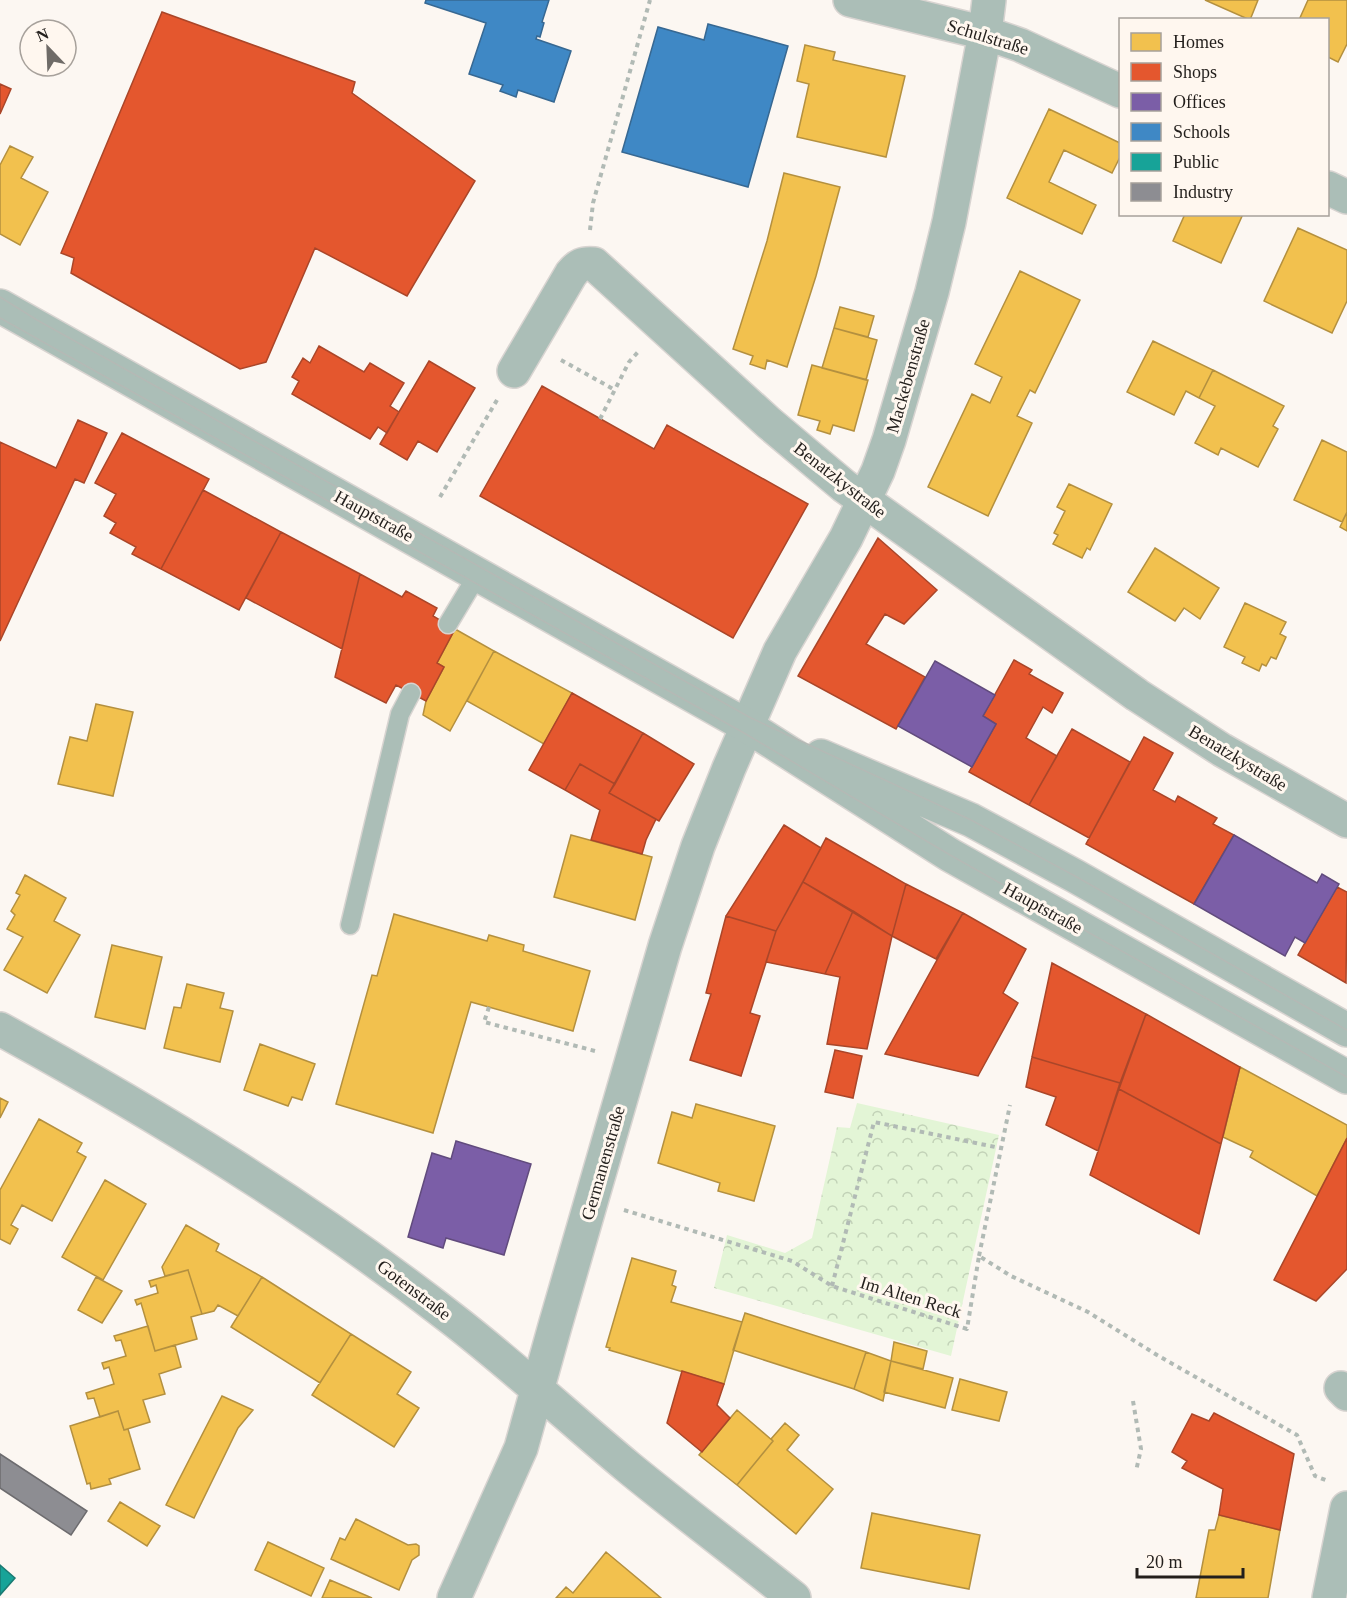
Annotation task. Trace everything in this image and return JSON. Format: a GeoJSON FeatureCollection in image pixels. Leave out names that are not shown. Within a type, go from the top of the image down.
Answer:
{"type":"FeatureCollection","features":[{"type":"Feature","properties":{"kind":"street","name":"Schulstraße"},"geometry":{"type":"LineString","coordinates":[[850,0],[985,33],[1020,45],[1119,91]]}},
{"type":"Feature","properties":{"kind":"street","name":"Mackebenstraße"},"geometry":{"type":"LineString","coordinates":[[747,726],[780,651],[846,538],[865,500],[889,440],[940,263],[985,33],[989,0]]}},
{"type":"Feature","properties":{"kind":"street"},"geometry":{"type":"LineString","coordinates":[[1329,188],[1347,197]]}},
{"type":"Feature","properties":{"kind":"street","name":"Benatzkystraße"},"geometry":{"type":"LineString","coordinates":[[586,263],[594,264],[603,271],[796,447],[844,486],[1137,695],[1222,750],[1347,821]]}},
{"type":"Feature","properties":{"kind":"street"},"geometry":{"type":"LineString","coordinates":[[522,357],[572,274],[578,266],[586,263]]}},
{"type":"Feature","properties":{"kind":"street","name":"Hauptstraße"},"geometry":{"type":"LineString","coordinates":[[0,306],[747,726],[950,855],[1347,1077]]}},
{"type":"Feature","properties":{"kind":"street","name":"Hauptstraße"},"geometry":{"type":"LineString","coordinates":[[747,726],[971,820],[1347,1030]]}},
{"type":"Feature","properties":{"kind":"street","name":"Germanenstraße"},"geometry":{"type":"LineString","coordinates":[[454,1598],[521,1448],[679,901],[698,846],[747,726]]}},
{"type":"Feature","properties":{"kind":"street","name":"Gotenstraße"},"geometry":{"type":"LineString","coordinates":[[0,1029],[193,1139],[295,1204],[453,1319],[631,1469],[794,1598]]}},
{"type":"Feature","properties":{"kind":"street"},"geometry":{"type":"LineString","coordinates":[[1329,1598],[1342,1496]]}},
{"type":"Feature","properties":{"kind":"lane"},"geometry":{"type":"LineString","coordinates":[[448,624],[478,574]]}},
{"type":"Feature","properties":{"kind":"lane"},"geometry":{"type":"LineString","coordinates":[[350,925],[400,714],[411,693]]}},
{"type":"Feature","properties":{"kind":"path"},"geometry":{"type":"LineString","coordinates":[[586,263],[593,203],[650,0]]}},
{"type":"Feature","properties":{"kind":"path"},"geometry":{"type":"LineString","coordinates":[[600,419],[629,362],[662,326]]}},
{"type":"Feature","properties":{"kind":"path"},"geometry":{"type":"LineString","coordinates":[[440,497],[522,357],[615,390]]}},
{"type":"Feature","properties":{"kind":"path"},"geometry":{"type":"LineString","coordinates":[[489,1007],[484,1022],[603,1053]]}},
{"type":"Feature","properties":{"kind":"path"},"geometry":{"type":"LineString","coordinates":[[1010,1105],[979,1256],[1011,1276],[1088,1312],[1157,1355],[1297,1435],[1315,1476],[1342,1496]]}},
{"type":"Feature","properties":{"kind":"path"},"geometry":{"type":"LineString","coordinates":[[832,1286],[874,1122],[1000,1148]]}},
{"type":"Feature","properties":{"kind":"path","name":"Im Alten Reck"},"geometry":{"type":"LineString","coordinates":[[620,1209],[792,1261],[832,1286],[967,1329],[979,1256]]}},
{"type":"Feature","properties":{"kind":"path"},"geometry":{"type":"LineString","coordinates":[[1133,1401],[1141,1449],[1136,1471]]}},
{"type":"Feature","properties":{"kind":"green space"},"geometry":{"type":"Polygon","coordinates":[[[857,1103],[999,1135],[951,1356],[714,1288],[727,1235],[785,1253],[812,1238],[837,1127],[850,1128],[857,1103]]]}},
{"type":"Feature","properties":{"kind":"building: Homes"},"geometry":{"type":"Polygon","coordinates":[[[1205,0],[1258,0],[1251,18],[1246,18],[1205,0]]]}},
{"type":"Feature","properties":{"kind":"building: Homes"},"geometry":{"type":"Polygon","coordinates":[[[1308,0],[1347,0],[1347,44],[1338,62],[1329,58],[1329,18],[1300,18],[1308,0]]]}},
{"type":"Feature","properties":{"kind":"building: Homes"},"geometry":{"type":"Polygon","coordinates":[[[805,45],[835,52],[833,60],[905,76],[886,157],[797,137],[809,84],[797,81],[805,45]]]}},
{"type":"Feature","properties":{"kind":"building: Homes"},"geometry":{"type":"Polygon","coordinates":[[[1049,109],[1119,143],[1119,159],[1112,173],[1064,150],[1049,182],[1096,205],[1082,234],[1007,198],[1049,109]]]}},
{"type":"Feature","properties":{"kind":"building: Homes"},"geometry":{"type":"Polygon","coordinates":[[[10,146],[33,157],[21,178],[48,192],[20,245],[0,234],[0,165],[10,146]]]}},
{"type":"Feature","properties":{"kind":"building: Homes"},"geometry":{"type":"Polygon","coordinates":[[[784,173],[840,187],[816,276],[787,367],[767,360],[765,369],[750,364],[753,356],[733,349],[767,241],[784,173]]]}},
{"type":"Feature","properties":{"kind":"building: Homes"},"geometry":{"type":"Polygon","coordinates":[[[1184,216],[1242,216],[1221,263],[1173,241],[1184,216]]]}},
{"type":"Feature","properties":{"kind":"building: Homes"},"geometry":{"type":"Polygon","coordinates":[[[1298,228],[1347,250],[1347,301],[1332,333],[1264,301],[1298,228]]]}},
{"type":"Feature","properties":{"kind":"building: Homes"},"geometry":{"type":"Polygon","coordinates":[[[1020,271],[1080,300],[1035,393],[1030,390],[1017,416],[1032,423],[988,516],[928,487],[972,394],[990,403],[1002,377],[975,364],[1020,271]]]}},
{"type":"Feature","properties":{"kind":"building: Homes"},"geometry":{"type":"Polygon","coordinates":[[[840,307],[874,316],[868,337],[834,328],[840,307]]]}},
{"type":"Feature","properties":{"kind":"building: Homes"},"geometry":{"type":"Polygon","coordinates":[[[834,328],[877,340],[866,380],[822,368],[834,328]]]}},
{"type":"Feature","properties":{"kind":"building: Homes"},"geometry":{"type":"Polygon","coordinates":[[[1153,341],[1213,370],[1199,398],[1186,391],[1174,415],[1127,392],[1153,341]]]}},
{"type":"Feature","properties":{"kind":"building: Homes"},"geometry":{"type":"Polygon","coordinates":[[[812,365],[868,380],[854,431],[833,425],[830,434],[817,430],[820,421],[798,415],[812,365]]]}},
{"type":"Feature","properties":{"kind":"building: Homes"},"geometry":{"type":"Polygon","coordinates":[[[1213,370],[1284,406],[1273,426],[1278,429],[1258,467],[1221,448],[1218,455],[1195,443],[1215,406],[1199,398],[1213,370]]]}},
{"type":"Feature","properties":{"kind":"building: Homes"},"geometry":{"type":"Polygon","coordinates":[[[1322,440],[1347,452],[1347,512],[1342,522],[1294,500],[1322,440]]]}},
{"type":"Feature","properties":{"kind":"building: Homes"},"geometry":{"type":"Polygon","coordinates":[[[1069,484],[1112,504],[1090,550],[1087,548],[1082,558],[1053,544],[1058,535],[1054,533],[1065,511],[1057,507],[1069,484]]]}},
{"type":"Feature","properties":{"kind":"building: Homes"},"geometry":{"type":"Polygon","coordinates":[[[1347,512],[1347,531],[1340,527],[1347,512]]]}},
{"type":"Feature","properties":{"kind":"building: Homes"},"geometry":{"type":"Polygon","coordinates":[[[1155,548],[1219,588],[1200,619],[1184,608],[1175,621],[1128,592],[1155,548]]]}},
{"type":"Feature","properties":{"kind":"building: Homes"},"geometry":{"type":"Polygon","coordinates":[[[1245,603],[1286,622],[1280,634],[1286,637],[1276,659],[1271,657],[1266,666],[1262,664],[1259,671],[1242,663],[1245,657],[1224,647],[1245,603]]]}},
{"type":"Feature","properties":{"kind":"building: Homes"},"geometry":{"type":"Polygon","coordinates":[[[455,629],[494,651],[450,731],[423,715],[426,701],[444,667],[437,663],[455,629]]]}},
{"type":"Feature","properties":{"kind":"building: Homes"},"geometry":{"type":"Polygon","coordinates":[[[494,651],[572,693],[544,744],[467,701],[494,651]]]}},
{"type":"Feature","properties":{"kind":"building: Homes"},"geometry":{"type":"Polygon","coordinates":[[[96,704],[133,712],[113,796],[58,784],[70,737],[87,741],[96,704]]]}},
{"type":"Feature","properties":{"kind":"building: Homes"},"geometry":{"type":"Polygon","coordinates":[[[571,835],[652,857],[635,920],[554,897],[571,835]]]}},
{"type":"Feature","properties":{"kind":"building: Homes"},"geometry":{"type":"Polygon","coordinates":[[[25,875],[66,898],[54,921],[80,935],[47,993],[4,970],[23,937],[7,929],[15,915],[11,911],[20,895],[16,893],[25,875]]]}},
{"type":"Feature","properties":{"kind":"building: Homes"},"geometry":{"type":"Polygon","coordinates":[[[394,914],[487,941],[489,935],[524,945],[523,951],[590,971],[573,1031],[471,1002],[433,1133],[336,1104],[372,975],[377,976],[394,914]]]}},
{"type":"Feature","properties":{"kind":"building: Homes"},"geometry":{"type":"Polygon","coordinates":[[[112,945],[162,957],[145,1029],[95,1017],[112,945]]]}},
{"type":"Feature","properties":{"kind":"building: Homes"},"geometry":{"type":"Polygon","coordinates":[[[187,984],[224,993],[220,1008],[233,1011],[220,1062],[164,1048],[174,1007],[181,1008],[187,984]]]}},
{"type":"Feature","properties":{"kind":"building: Homes"},"geometry":{"type":"Polygon","coordinates":[[[260,1044],[315,1064],[302,1100],[292,1097],[288,1106],[244,1090],[260,1044]]]}},
{"type":"Feature","properties":{"kind":"building: Homes"},"geometry":{"type":"Polygon","coordinates":[[[1240,1067],[1347,1125],[1347,1138],[1317,1196],[1250,1157],[1253,1151],[1223,1137],[1240,1067]]]}},
{"type":"Feature","properties":{"kind":"building: Homes"},"geometry":{"type":"Polygon","coordinates":[[[0,1098],[8,1102],[0,1118],[0,1098]]]}},
{"type":"Feature","properties":{"kind":"building: Homes"},"geometry":{"type":"Polygon","coordinates":[[[696,1104],[775,1126],[754,1201],[718,1191],[720,1183],[658,1163],[672,1112],[692,1118],[696,1104]]]}},
{"type":"Feature","properties":{"kind":"building: Homes"},"geometry":{"type":"Polygon","coordinates":[[[39,1119],[82,1143],[77,1152],[86,1157],[52,1221],[22,1205],[11,1225],[18,1229],[10,1244],[0,1239],[0,1190],[39,1119]]]}},
{"type":"Feature","properties":{"kind":"building: Homes"},"geometry":{"type":"Polygon","coordinates":[[[105,1180],[146,1204],[103,1280],[62,1257],[105,1180]]]}},
{"type":"Feature","properties":{"kind":"building: Homes"},"geometry":{"type":"Polygon","coordinates":[[[186,1225],[219,1244],[216,1251],[262,1277],[238,1316],[218,1305],[214,1311],[202,1314],[188,1270],[165,1276],[162,1267],[186,1225]]]}},
{"type":"Feature","properties":{"kind":"building: Homes"},"geometry":{"type":"Polygon","coordinates":[[[632,1258],[676,1271],[672,1285],[676,1287],[671,1302],[742,1322],[724,1384],[609,1350],[610,1348],[606,1347],[632,1258]]]}},
{"type":"Feature","properties":{"kind":"building: Homes"},"geometry":{"type":"Polygon","coordinates":[[[188,1270],[202,1314],[191,1317],[197,1339],[155,1351],[141,1303],[137,1305],[135,1300],[158,1293],[156,1285],[151,1287],[149,1281],[188,1270]]]}},
{"type":"Feature","properties":{"kind":"building: Homes"},"geometry":{"type":"Polygon","coordinates":[[[96,1277],[122,1291],[102,1323],[78,1310],[96,1277]]]}},
{"type":"Feature","properties":{"kind":"building: Homes"},"geometry":{"type":"Polygon","coordinates":[[[262,1277],[351,1334],[320,1383],[231,1327],[262,1277]]]}},
{"type":"Feature","properties":{"kind":"building: Homes"},"geometry":{"type":"Polygon","coordinates":[[[745,1313],[866,1352],[854,1389],[733,1350],[745,1313]]]}},
{"type":"Feature","properties":{"kind":"building: Homes"},"geometry":{"type":"Polygon","coordinates":[[[148,1326],[155,1351],[175,1345],[181,1367],[159,1374],[165,1394],[143,1400],[150,1422],[124,1430],[118,1411],[100,1417],[94,1398],[88,1399],[86,1393],[114,1384],[109,1367],[104,1369],[102,1363],[126,1356],[121,1340],[116,1341],[114,1336],[148,1326]]]}},
{"type":"Feature","properties":{"kind":"building: Homes"},"geometry":{"type":"Polygon","coordinates":[[[351,1334],[411,1372],[397,1394],[419,1408],[394,1447],[312,1395],[351,1334]]]}},
{"type":"Feature","properties":{"kind":"building: Homes"},"geometry":{"type":"Polygon","coordinates":[[[894,1342],[927,1351],[923,1369],[891,1361],[894,1342]]]}},
{"type":"Feature","properties":{"kind":"building: Homes"},"geometry":{"type":"Polygon","coordinates":[[[866,1352],[891,1361],[883,1401],[854,1389],[866,1352]]]}},
{"type":"Feature","properties":{"kind":"building: Homes"},"geometry":{"type":"Polygon","coordinates":[[[891,1361],[953,1378],[945,1408],[884,1392],[891,1361]]]}},
{"type":"Feature","properties":{"kind":"building: Homes"},"geometry":{"type":"Polygon","coordinates":[[[960,1379],[1007,1392],[999,1421],[952,1410],[960,1379]]]}},
{"type":"Feature","properties":{"kind":"building: Homes"},"geometry":{"type":"Polygon","coordinates":[[[222,1396],[253,1410],[238,1428],[194,1518],[166,1505],[222,1396]]]}},
{"type":"Feature","properties":{"kind":"building: Homes"},"geometry":{"type":"Polygon","coordinates":[[[737,1410],[773,1441],[737,1485],[699,1455],[737,1410]]]}},
{"type":"Feature","properties":{"kind":"building: Homes"},"geometry":{"type":"Polygon","coordinates":[[[118,1411],[124,1430],[128,1429],[140,1469],[109,1479],[111,1484],[91,1489],[90,1483],[87,1484],[70,1426],[118,1411]]]}},
{"type":"Feature","properties":{"kind":"building: Homes"},"geometry":{"type":"Polygon","coordinates":[[[785,1423],[799,1435],[787,1450],[833,1489],[796,1534],[737,1485],[785,1423]]]}},
{"type":"Feature","properties":{"kind":"building: Homes"},"geometry":{"type":"Polygon","coordinates":[[[120,1502],[160,1526],[147,1546],[108,1521],[120,1502]]]}},
{"type":"Feature","properties":{"kind":"building: Homes"},"geometry":{"type":"Polygon","coordinates":[[[872,1513],[980,1535],[969,1589],[861,1568],[872,1513]]]}},
{"type":"Feature","properties":{"kind":"building: Homes"},"geometry":{"type":"Polygon","coordinates":[[[1219,1515],[1280,1530],[1268,1598],[1196,1598],[1209,1530],[1215,1530],[1219,1515]]]}},
{"type":"Feature","properties":{"kind":"building: Homes"},"geometry":{"type":"Polygon","coordinates":[[[356,1519],[408,1545],[419,1546],[419,1555],[412,1560],[399,1590],[331,1559],[340,1538],[345,1540],[356,1519]]]}},
{"type":"Feature","properties":{"kind":"building: Homes"},"geometry":{"type":"Polygon","coordinates":[[[268,1542],[324,1568],[311,1596],[255,1570],[268,1542]]]}},
{"type":"Feature","properties":{"kind":"building: Homes"},"geometry":{"type":"Polygon","coordinates":[[[606,1552],[661,1598],[556,1598],[566,1587],[573,1593],[606,1552]]]}},
{"type":"Feature","properties":{"kind":"building: Homes"},"geometry":{"type":"Polygon","coordinates":[[[330,1580],[372,1598],[322,1598],[330,1580]]]}},
{"type":"Feature","properties":{"kind":"building: Shops"},"geometry":{"type":"Polygon","coordinates":[[[162,12],[355,82],[352,93],[475,181],[407,296],[315,248],[266,362],[240,369],[71,273],[74,258],[61,253],[162,12]]]}},
{"type":"Feature","properties":{"kind":"building: Shops"},"geometry":{"type":"Polygon","coordinates":[[[0,84],[11,89],[0,114],[0,84]]]}},
{"type":"Feature","properties":{"kind":"building: Shops"},"geometry":{"type":"Polygon","coordinates":[[[319,346],[364,372],[370,363],[404,383],[390,406],[399,412],[387,433],[378,427],[370,439],[292,394],[299,381],[292,377],[303,358],[310,363],[319,346]]]}},
{"type":"Feature","properties":{"kind":"building: Shops"},"geometry":{"type":"Polygon","coordinates":[[[429,361],[475,388],[437,452],[418,441],[407,460],[380,444],[429,361]]]}},
{"type":"Feature","properties":{"kind":"building: Shops"},"geometry":{"type":"Polygon","coordinates":[[[542,386],[654,449],[667,425],[808,504],[733,638],[480,496],[542,386]]]}},
{"type":"Feature","properties":{"kind":"building: Shops"},"geometry":{"type":"Polygon","coordinates":[[[78,420],[107,433],[84,483],[75,479],[0,641],[0,442],[56,468],[78,420]]]}},
{"type":"Feature","properties":{"kind":"building: Shops"},"geometry":{"type":"Polygon","coordinates":[[[122,433],[209,479],[161,569],[132,554],[136,547],[110,533],[116,523],[104,516],[116,494],[95,483],[122,433]]]}},
{"type":"Feature","properties":{"kind":"building: Shops"},"geometry":{"type":"Polygon","coordinates":[[[203,490],[281,532],[239,610],[161,569],[203,490]]]}},
{"type":"Feature","properties":{"kind":"building: Shops"},"geometry":{"type":"Polygon","coordinates":[[[281,532],[360,574],[342,649],[246,598],[281,532]]]}},
{"type":"Feature","properties":{"kind":"building: Shops"},"geometry":{"type":"Polygon","coordinates":[[[878,538],[937,590],[904,624],[885,614],[866,644],[925,677],[896,729],[798,676],[878,538]]]}},
{"type":"Feature","properties":{"kind":"building: Shops"},"geometry":{"type":"Polygon","coordinates":[[[360,574],[402,597],[406,591],[437,608],[433,616],[455,629],[437,663],[444,667],[426,701],[396,685],[386,703],[335,677],[360,574]]]}},
{"type":"Feature","properties":{"kind":"building: Shops"},"geometry":{"type":"Polygon","coordinates":[[[1014,660],[1032,670],[1029,674],[1063,693],[1052,713],[1043,707],[1026,738],[1057,756],[1029,805],[969,772],[996,724],[983,716],[1014,660]]]}},
{"type":"Feature","properties":{"kind":"building: Shops"},"geometry":{"type":"Polygon","coordinates":[[[572,693],[643,733],[615,784],[580,764],[565,790],[529,770],[572,693]]]}},
{"type":"Feature","properties":{"kind":"building: Shops"},"geometry":{"type":"Polygon","coordinates":[[[1072,729],[1130,762],[1089,838],[1029,805],[1072,729]]]}},
{"type":"Feature","properties":{"kind":"building: Shops"},"geometry":{"type":"Polygon","coordinates":[[[643,733],[694,764],[659,821],[609,793],[643,733]]]}},
{"type":"Feature","properties":{"kind":"building: Shops"},"geometry":{"type":"Polygon","coordinates":[[[1144,737],[1173,753],[1153,790],[1175,802],[1178,796],[1217,818],[1213,824],[1234,835],[1194,904],[1086,844],[1144,737]]]}},
{"type":"Feature","properties":{"kind":"building: Shops"},"geometry":{"type":"Polygon","coordinates":[[[580,764],[615,784],[609,793],[656,819],[642,854],[591,840],[600,810],[565,790],[580,764]]]}},
{"type":"Feature","properties":{"kind":"building: Shops"},"geometry":{"type":"Polygon","coordinates":[[[784,825],[821,848],[776,931],[726,916],[784,825]]]}},
{"type":"Feature","properties":{"kind":"building: Shops"},"geometry":{"type":"Polygon","coordinates":[[[826,838],[906,884],[892,936],[803,882],[826,838]]]}},
{"type":"Feature","properties":{"kind":"building: Shops"},"geometry":{"type":"Polygon","coordinates":[[[803,882],[853,911],[825,974],[766,962],[776,931],[803,882]]]}},
{"type":"Feature","properties":{"kind":"building: Shops"},"geometry":{"type":"Polygon","coordinates":[[[906,884],[963,913],[936,959],[892,936],[906,884]]]}},
{"type":"Feature","properties":{"kind":"building: Shops"},"geometry":{"type":"Polygon","coordinates":[[[1337,887],[1347,892],[1346,983],[1298,955],[1337,887]]]}},
{"type":"Feature","properties":{"kind":"building: Shops"},"geometry":{"type":"Polygon","coordinates":[[[853,911],[892,936],[867,1049],[827,1044],[840,977],[825,974],[853,911]]]}},
{"type":"Feature","properties":{"kind":"building: Shops"},"geometry":{"type":"Polygon","coordinates":[[[963,913],[1026,949],[1003,993],[1018,1003],[978,1076],[885,1054],[963,913]]]}},
{"type":"Feature","properties":{"kind":"building: Shops"},"geometry":{"type":"Polygon","coordinates":[[[726,916],[776,931],[750,1013],[760,1016],[741,1076],[690,1060],[711,994],[706,993],[726,916]]]}},
{"type":"Feature","properties":{"kind":"building: Shops"},"geometry":{"type":"Polygon","coordinates":[[[1052,963],[1146,1014],[1120,1083],[1032,1057],[1052,963]]]}},
{"type":"Feature","properties":{"kind":"building: Shops"},"geometry":{"type":"Polygon","coordinates":[[[1146,1014],[1240,1067],[1221,1144],[1119,1089],[1146,1014]]]}},
{"type":"Feature","properties":{"kind":"building: Shops"},"geometry":{"type":"Polygon","coordinates":[[[835,1050],[862,1056],[853,1098],[825,1092],[835,1050]]]}},
{"type":"Feature","properties":{"kind":"building: Shops"},"geometry":{"type":"Polygon","coordinates":[[[1032,1057],[1120,1083],[1098,1151],[1046,1125],[1056,1097],[1026,1087],[1032,1057]]]}},
{"type":"Feature","properties":{"kind":"building: Shops"},"geometry":{"type":"Polygon","coordinates":[[[1119,1089],[1221,1144],[1199,1234],[1090,1175],[1119,1089]]]}},
{"type":"Feature","properties":{"kind":"building: Shops"},"geometry":{"type":"Polygon","coordinates":[[[1347,1138],[1347,1269],[1316,1301],[1274,1280],[1347,1138]]]}},
{"type":"Feature","properties":{"kind":"building: Shops"},"geometry":{"type":"Polygon","coordinates":[[[682,1371],[724,1384],[717,1405],[730,1418],[702,1452],[667,1423],[682,1371]]]}},
{"type":"Feature","properties":{"kind":"building: Shops"},"geometry":{"type":"Polygon","coordinates":[[[1214,1413],[1294,1454],[1280,1530],[1219,1515],[1223,1489],[1182,1468],[1187,1461],[1172,1452],[1192,1414],[1209,1421],[1214,1413]]]}},
{"type":"Feature","properties":{"kind":"building: Offices"},"geometry":{"type":"Polygon","coordinates":[[[935,661],[995,695],[983,716],[996,724],[972,767],[898,726],[935,661]]]}},
{"type":"Feature","properties":{"kind":"building: Offices"},"geometry":{"type":"Polygon","coordinates":[[[1234,835],[1317,883],[1322,874],[1339,884],[1305,943],[1295,937],[1285,956],[1194,904],[1234,835]]]}},
{"type":"Feature","properties":{"kind":"building: Offices"},"geometry":{"type":"Polygon","coordinates":[[[456,1141],[531,1164],[504,1255],[446,1238],[443,1248],[408,1237],[432,1153],[451,1159],[456,1141]]]}},
{"type":"Feature","properties":{"kind":"building: Schools"},"geometry":{"type":"Polygon","coordinates":[[[426,0],[549,0],[540,37],[537,36],[536,39],[571,51],[554,102],[518,90],[516,97],[500,91],[503,85],[469,74],[486,23],[425,3],[426,0]]]}},
{"type":"Feature","properties":{"kind":"building: Schools"},"geometry":{"type":"Polygon","coordinates":[[[708,24],[788,46],[748,187],[622,152],[658,27],[704,40],[708,24]]]}},
{"type":"Feature","properties":{"kind":"building: Public"},"geometry":{"type":"Polygon","coordinates":[[[0,1565],[15,1578],[0,1595],[0,1565]]]}},
{"type":"Feature","properties":{"kind":"building: Industry"},"geometry":{"type":"Polygon","coordinates":[[[0,1454],[87,1511],[71,1535],[0,1488],[0,1454]]]}},
{"type":"Feature","properties":{"kind":"tram line"},"geometry":{"type":"LineString","coordinates":[[0,297],[37,320],[751,718],[971,820],[1075,876],[1347,1030]]}},
{"type":"Feature","properties":{"kind":"tram line"},"geometry":{"type":"LineString","coordinates":[[0,318],[744,733],[950,855],[1347,1077]]}}]}
